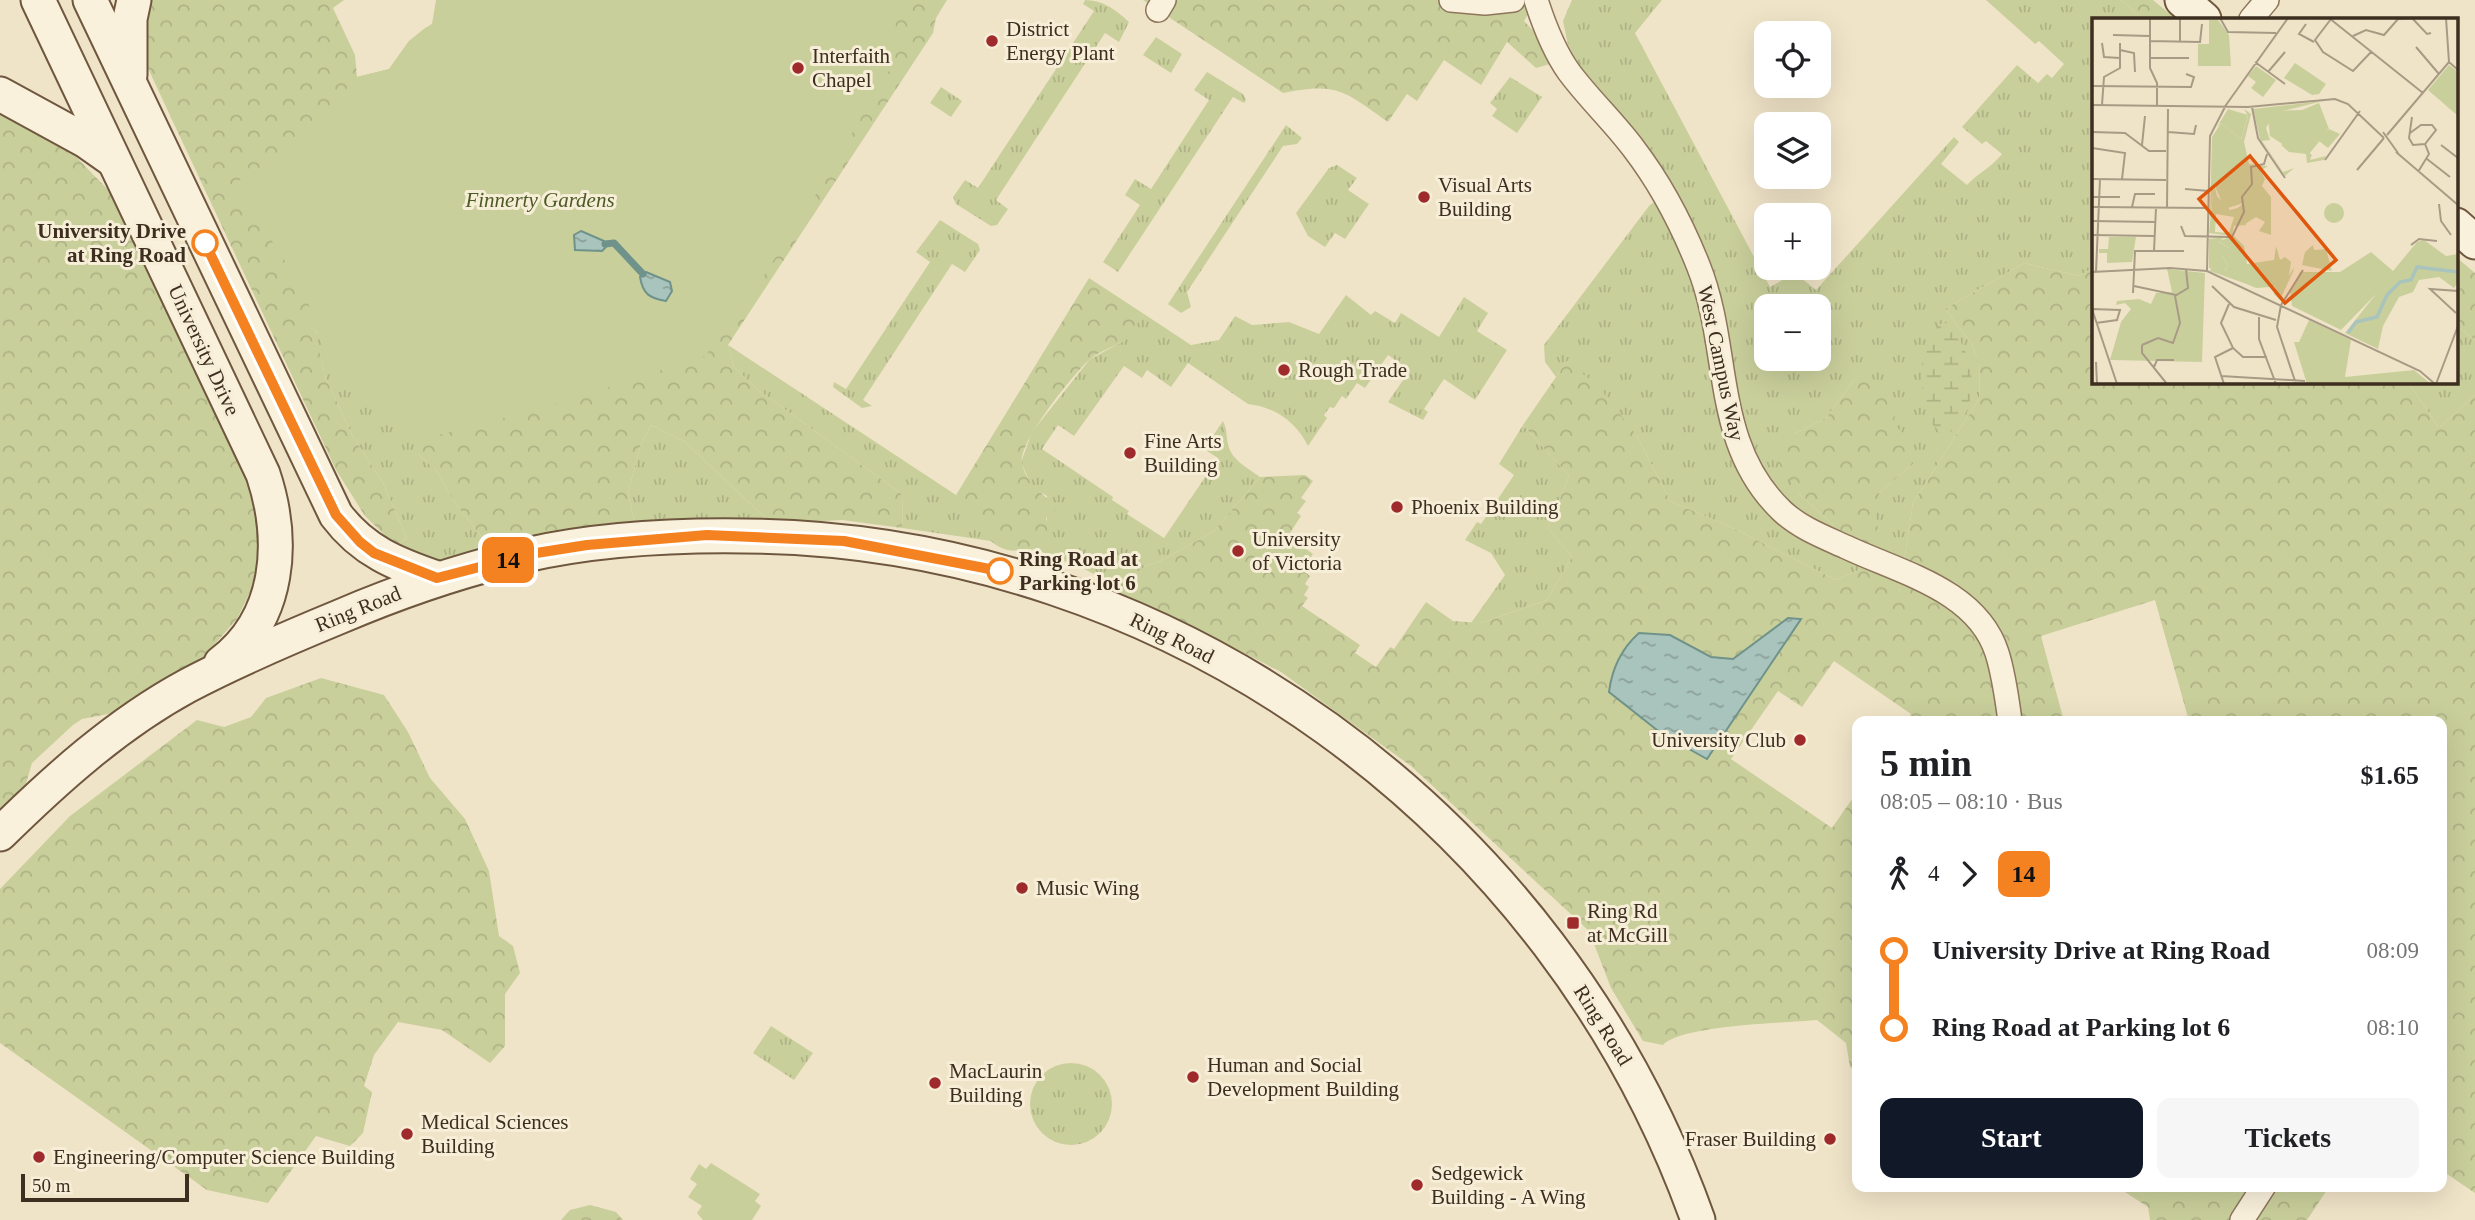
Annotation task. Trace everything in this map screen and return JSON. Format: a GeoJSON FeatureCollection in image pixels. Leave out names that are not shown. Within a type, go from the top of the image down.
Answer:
{"type":"FeatureCollection","features":[{"type":"Feature","properties":{"kind":"street","name":"University Drive"},"geometry":{"type":"LineString","coordinates":[[38,0],[263,474],[276,517],[276,558],[261,615],[231,654],[187,687]]}},
{"type":"Feature","properties":{"kind":"street"},"geometry":{"type":"LineString","coordinates":[[90,0],[336,515],[353,536],[374,553],[437,578]]}},
{"type":"Feature","properties":{"kind":"street"},"geometry":{"type":"LineString","coordinates":[[131,88],[129,54],[134,0]]}},
{"type":"Feature","properties":{"kind":"street"},"geometry":{"type":"LineString","coordinates":[[1451,0],[1513,0]]}},
{"type":"Feature","properties":{"kind":"street","name":"West Campus Way"},"geometry":{"type":"LineString","coordinates":[[1536,0],[1545,28],[1568,71],[1635,149],[1673,213],[1698,265],[1716,327],[1731,425],[1751,473],[1784,513],[1809,530],[1940,590],[1970,609],[1997,652],[2009,716]]}},
{"type":"Feature","properties":{"kind":"street"},"geometry":{"type":"LineString","coordinates":[[2182,0],[2203,18]]}},
{"type":"Feature","properties":{"kind":"street"},"geometry":{"type":"LineString","coordinates":[[2252,18],[2267,0]]}},
{"type":"Feature","properties":{"kind":"street"},"geometry":{"type":"LineString","coordinates":[[0,94],[86,141],[115,162]]}},
{"type":"Feature","properties":{"kind":"street"},"geometry":{"type":"LineString","coordinates":[[2458,227],[2475,242]]}},
{"type":"Feature","properties":{"kind":"street","name":"Ring Road"},"geometry":{"type":"LineString","coordinates":[[0,834],[89,753],[187,687],[298,633],[437,578],[530,554],[646,538],[757,536],[844,541],[955,560],[1063,589],[1211,655],[1278,694],[1390,776],[1459,840],[1521,909],[1608,1030],[1660,1129],[1698,1220]]}},
{"type":"Feature","properties":{"kind":"street"},"geometry":{"type":"LineString","coordinates":[[2242,1220],[2260,1192]]}},
{"type":"Feature","properties":{"kind":"green space","name":"Finnerty Gardens"},"geometry":{"type":"Polygon","coordinates":[[[116,0],[344,0],[333,8],[355,55],[357,77],[389,69],[409,41],[425,28],[476,0],[947,0],[936,18],[933,33],[728,345],[734,367],[757,389],[903,495],[902,528],[842,520],[772,524],[685,442],[651,425],[640,447],[628,493],[637,534],[496,555],[455,503],[436,470],[418,454],[417,434],[314,329],[325,376],[352,435],[383,483],[407,538],[396,546],[365,516],[336,470],[116,0]]]}},
{"type":"Feature","properties":{"kind":"green space","name":"Finnerty Gardens"},"geometry":{"type":"Polygon","coordinates":[[[436,0],[898,0],[892,66],[818,191],[745,305],[705,356],[554,405],[411,442],[341,373],[323,347],[304,291],[235,183],[299,143],[357,77],[389,69],[409,41],[432,24],[436,0]]]}},
{"type":"Feature","properties":{"kind":"green space"},"geometry":{"type":"Polygon","coordinates":[[[1085,0],[1109,6],[1129,22],[1119,42],[1105,33],[996,200],[1008,209],[997,225],[991,226],[956,204],[953,197],[965,180],[978,188],[1094,11],[1083,4],[1085,0]]]}},
{"type":"Feature","properties":{"kind":"green space"},"geometry":{"type":"Polygon","coordinates":[[[1143,0],[1536,0],[1524,21],[1539,37],[1550,64],[1536,68],[1507,42],[1481,85],[1444,60],[1417,101],[1407,94],[1388,122],[1340,92],[1316,89],[1283,93],[1143,0]]]}},
{"type":"Feature","properties":{"kind":"green space"},"geometry":{"type":"Polygon","coordinates":[[[1572,0],[1662,0],[1635,33],[1754,257],[1754,280],[1766,280],[1770,287],[1782,280],[1804,280],[1816,290],[1825,280],[1831,280],[1831,273],[1954,137],[1959,142],[1941,164],[1967,185],[1998,159],[2002,154],[1986,141],[1982,144],[1962,127],[2017,65],[2038,83],[2047,74],[2052,78],[2064,64],[2039,41],[2035,44],[1986,0],[2121,0],[2141,18],[2092,18],[2092,269],[2079,276],[2024,263],[1945,309],[1971,343],[1980,365],[1979,399],[1913,503],[1899,594],[1879,580],[1879,532],[1872,509],[1880,492],[1913,464],[1893,423],[1895,402],[1855,379],[1826,418],[1794,434],[1798,493],[1832,524],[1861,569],[1836,580],[1733,528],[1670,501],[1637,436],[1567,361],[1556,377],[1545,362],[1544,345],[1649,206],[1674,186],[1631,126],[1580,67],[1568,45],[1563,21],[1572,0]]]}},
{"type":"Feature","properties":{"kind":"green space"},"geometry":{"type":"Polygon","coordinates":[[[2121,0],[2153,0],[2175,18],[2141,18],[2121,0]]]}},
{"type":"Feature","properties":{"kind":"green space"},"geometry":{"type":"Polygon","coordinates":[[[1156,37],[1182,54],[1171,73],[1143,55],[1156,37]]]}},
{"type":"Feature","properties":{"kind":"green space"},"geometry":{"type":"Polygon","coordinates":[[[1207,72],[1243,94],[1246,100],[1244,103],[1233,97],[1118,272],[1103,262],[1140,205],[1125,195],[1135,179],[1151,189],[1209,100],[1194,90],[1207,72]]]}},
{"type":"Feature","properties":{"kind":"green space"},"geometry":{"type":"Polygon","coordinates":[[[1510,77],[1542,97],[1517,133],[1492,116],[1497,109],[1490,103],[1510,77]]]}},
{"type":"Feature","properties":{"kind":"green space"},"geometry":{"type":"Polygon","coordinates":[[[941,87],[962,101],[951,117],[930,103],[941,87]]]}},
{"type":"Feature","properties":{"kind":"green space"},"geometry":{"type":"Polygon","coordinates":[[[0,106],[52,132],[116,198],[250,478],[261,524],[258,576],[237,619],[205,655],[182,674],[124,711],[82,719],[73,725],[32,763],[23,794],[0,816],[0,106]]]}},
{"type":"Feature","properties":{"kind":"green space"},"geometry":{"type":"Polygon","coordinates":[[[1286,125],[1302,138],[1297,144],[1283,146],[1187,292],[1191,307],[1181,313],[1168,304],[1286,125]]]}},
{"type":"Feature","properties":{"kind":"green space"},"geometry":{"type":"Polygon","coordinates":[[[1337,165],[1357,178],[1348,190],[1369,204],[1345,239],[1335,233],[1325,247],[1308,236],[1296,213],[1329,168],[1337,165]]]}},
{"type":"Feature","properties":{"kind":"green space"},"geometry":{"type":"Polygon","coordinates":[[[940,220],[978,244],[980,250],[965,272],[952,264],[863,400],[872,406],[862,408],[833,387],[834,382],[846,389],[930,262],[916,252],[940,220]]]}},
{"type":"Feature","properties":{"kind":"green space"},"geometry":{"type":"Polygon","coordinates":[[[2458,259],[2475,273],[2475,340],[2458,327],[2458,259]]]}},
{"type":"Feature","properties":{"kind":"green space"},"geometry":{"type":"Polygon","coordinates":[[[2024,263],[2079,276],[2092,269],[2092,383],[2409,383],[2439,428],[2475,395],[2475,1193],[2447,1174],[2447,716],[2188,716],[2155,600],[2041,636],[2063,716],[1910,716],[1911,714],[1834,661],[1802,707],[1778,691],[1731,759],[1832,828],[1852,799],[1852,1068],[1846,1043],[1817,1020],[1711,1029],[1673,1038],[1663,1045],[1643,1041],[1611,988],[1589,931],[1411,766],[1281,672],[1184,622],[1121,597],[1136,573],[1144,567],[1213,532],[1260,477],[1305,475],[1313,481],[1301,498],[1306,501],[1297,513],[1301,516],[1288,536],[1313,554],[1308,562],[1312,565],[1306,573],[1310,576],[1305,584],[1309,587],[1304,595],[1308,598],[1302,606],[1360,645],[1355,653],[1376,667],[1390,647],[1394,649],[1426,602],[1453,621],[1481,623],[1547,600],[1572,557],[1548,528],[1569,476],[1523,425],[1567,361],[1599,387],[1637,436],[1670,501],[1733,528],[1836,580],[1861,569],[1832,524],[1798,493],[1778,462],[1794,434],[1826,418],[1855,379],[1880,380],[1896,402],[1894,423],[1914,449],[1913,464],[1880,492],[1873,509],[1879,532],[1879,579],[1899,593],[1913,503],[1979,399],[1980,365],[1971,343],[1945,309],[2024,263]]]}},
{"type":"Feature","properties":{"kind":"green space"},"geometry":{"type":"Polygon","coordinates":[[[1089,278],[1144,314],[1124,340],[1095,355],[1080,369],[1037,426],[1023,453],[1022,463],[1027,477],[1056,509],[1046,518],[1049,529],[1047,555],[1037,550],[1004,549],[983,533],[956,495],[1089,278]]]}},
{"type":"Feature","properties":{"kind":"green space"},"geometry":{"type":"Polygon","coordinates":[[[1346,295],[1371,315],[1375,311],[1395,323],[1401,313],[1439,337],[1464,297],[1488,313],[1477,331],[1507,350],[1475,400],[1444,379],[1424,409],[1428,412],[1423,420],[1388,402],[1410,370],[1388,355],[1365,388],[1357,383],[1346,399],[1342,396],[1334,408],[1330,407],[1324,415],[1327,418],[1308,446],[1284,417],[1267,408],[1248,404],[1188,363],[1171,387],[1147,370],[1142,378],[1124,366],[1074,436],[1058,425],[1042,449],[1113,497],[1112,500],[1129,511],[1127,514],[1164,538],[1218,458],[1204,449],[1223,421],[1233,455],[1260,477],[1213,532],[1144,567],[1121,597],[1097,576],[1047,555],[1047,496],[1032,487],[1021,462],[1032,432],[1090,359],[1122,342],[1144,314],[1191,345],[1219,340],[1235,316],[1252,325],[1289,322],[1319,334],[1346,295]]]}},
{"type":"Feature","properties":{"kind":"green space"},"geometry":{"type":"Polygon","coordinates":[[[1947,323],[1964,349],[1972,380],[1967,410],[1948,434],[1940,432],[1928,420],[1922,382],[1926,345],[1940,324],[1947,323]]]}},
{"type":"Feature","properties":{"kind":"green space"},"geometry":{"type":"Polygon","coordinates":[[[2458,327],[2475,340],[2475,395],[2439,428],[2409,383],[2458,383],[2458,327]]]}},
{"type":"Feature","properties":{"kind":"green space"},"geometry":{"type":"Polygon","coordinates":[[[313,328],[339,356],[432,416],[418,454],[436,470],[455,503],[496,555],[445,561],[423,558],[396,546],[407,538],[383,483],[352,435],[325,376],[313,328]]]}},
{"type":"Feature","properties":{"kind":"green space"},"geometry":{"type":"Polygon","coordinates":[[[728,345],[956,495],[991,541],[902,528],[903,495],[757,389],[734,367],[728,345]]]}},
{"type":"Feature","properties":{"kind":"green space"},"geometry":{"type":"Polygon","coordinates":[[[651,425],[685,442],[772,524],[637,534],[628,493],[640,447],[651,425]]]}},
{"type":"Feature","properties":{"kind":"green space"},"geometry":{"type":"Polygon","coordinates":[[[1523,425],[1569,476],[1548,528],[1572,557],[1547,600],[1481,623],[1471,623],[1505,575],[1491,553],[1465,540],[1477,522],[1481,524],[1514,475],[1499,464],[1523,425]]]}},
{"type":"Feature","properties":{"kind":"green space"},"geometry":{"type":"Polygon","coordinates":[[[321,678],[384,695],[408,732],[430,778],[465,819],[489,871],[499,936],[513,946],[520,973],[505,994],[505,1046],[490,1063],[442,1030],[398,1022],[374,1055],[364,1086],[372,1092],[363,1133],[350,1146],[316,1136],[268,1203],[207,1190],[0,1043],[0,889],[70,816],[197,720],[224,727],[251,717],[266,698],[321,678]]]}},
{"type":"Feature","properties":{"kind":"green space"},"geometry":{"type":"Polygon","coordinates":[[[771,1026],[813,1053],[794,1080],[753,1053],[771,1026]]]}},
{"type":"Feature","properties":{"kind":"green space"},"geometry":{"type":"Polygon","coordinates":[[[1071,1063],[1087,1066],[1100,1075],[1109,1088],[1112,1104],[1109,1120],[1100,1133],[1087,1142],[1071,1145],[1055,1142],[1042,1133],[1033,1120],[1030,1104],[1033,1088],[1042,1075],[1055,1066],[1071,1063]]]}},
{"type":"Feature","properties":{"kind":"green space"},"geometry":{"type":"Polygon","coordinates":[[[711,1163],[760,1194],[755,1201],[761,1206],[752,1220],[703,1220],[697,1213],[702,1206],[688,1197],[697,1184],[690,1179],[699,1164],[706,1169],[711,1163]]]}},
{"type":"Feature","properties":{"kind":"green space"},"geometry":{"type":"Polygon","coordinates":[[[2125,1192],[2326,1192],[2307,1220],[2150,1220],[2148,1207],[2125,1192]]]}},
{"type":"Feature","properties":{"kind":"green space"},"geometry":{"type":"Polygon","coordinates":[[[590,1205],[616,1212],[623,1220],[561,1220],[570,1210],[590,1205]]]}},
{"type":"Feature","properties":{"kind":"water"},"geometry":{"type":"Polygon","coordinates":[[[581,231],[604,241],[606,247],[602,251],[575,250],[574,235],[581,231]]]}},
{"type":"Feature","properties":{"kind":"water"},"geometry":{"type":"Polygon","coordinates":[[[646,272],[670,282],[672,291],[666,301],[645,292],[640,277],[646,272]]]}},
{"type":"Feature","properties":{"kind":"water"},"geometry":{"type":"Polygon","coordinates":[[[1788,618],[1801,619],[1707,759],[1662,734],[1609,692],[1618,660],[1639,633],[1670,635],[1711,657],[1733,659],[1788,618]]]}},
{"type":"Feature","properties":{"kind":"waterway"},"geometry":{"type":"LineString","coordinates":[[605,244],[614,243],[643,274]]}},
{"type":"Feature","properties":{"kind":"bus line","name":"14"},"geometry":{"type":"LineString","coordinates":[[205,243],[336,515],[360,542],[390,562],[437,578],[530,554],[646,538],[707,535],[821,538],[886,547],[1000,571]]}},
{"type":"Feature","properties":{"kind":"place","name":"District Energy Plant"},"geometry":{"type":"Point","coordinates":[992,41]}},
{"type":"Feature","properties":{"kind":"place","name":"Interfaith Chapel"},"geometry":{"type":"Point","coordinates":[798,68]}},
{"type":"Feature","properties":{"kind":"place","name":"Visual Arts Building"},"geometry":{"type":"Point","coordinates":[1424,197]}},
{"type":"Feature","properties":{"kind":"place","name":"University Drive at Ring Road"},"geometry":{"type":"Point","coordinates":[205,243]}},
{"type":"Feature","properties":{"kind":"place","name":"Rough Trade"},"geometry":{"type":"Point","coordinates":[1284,370]}},
{"type":"Feature","properties":{"kind":"place","name":"Fine Arts Building"},"geometry":{"type":"Point","coordinates":[1130,453]}},
{"type":"Feature","properties":{"kind":"place","name":"Phoenix Building"},"geometry":{"type":"Point","coordinates":[1397,507]}},
{"type":"Feature","properties":{"kind":"place","name":"University of Victoria"},"geometry":{"type":"Point","coordinates":[1238,551]}},
{"type":"Feature","properties":{"kind":"place","name":"Ring Road at Parking lot 6"},"geometry":{"type":"Point","coordinates":[1000,571]}},
{"type":"Feature","properties":{"kind":"place","name":"University Club"},"geometry":{"type":"Point","coordinates":[1800,740]}},
{"type":"Feature","properties":{"kind":"place","name":"Music Wing"},"geometry":{"type":"Point","coordinates":[1022,888]}},
{"type":"Feature","properties":{"kind":"place","name":"Ring Rd at McGill"},"geometry":{"type":"Point","coordinates":[1573,923]}},
{"type":"Feature","properties":{"kind":"place","name":"Human and Social Development Building"},"geometry":{"type":"Point","coordinates":[1193,1077]}},
{"type":"Feature","properties":{"kind":"place","name":"MacLaurin Building"},"geometry":{"type":"Point","coordinates":[935,1083]}},
{"type":"Feature","properties":{"kind":"place","name":"Medical Sciences Building"},"geometry":{"type":"Point","coordinates":[407,1134]}},
{"type":"Feature","properties":{"kind":"place","name":"Fraser Building"},"geometry":{"type":"Point","coordinates":[1830,1139]}},
{"type":"Feature","properties":{"kind":"place","name":"Engineering/Computer Science Building"},"geometry":{"type":"Point","coordinates":[39,1157]}},
{"type":"Feature","properties":{"kind":"place","name":"Sedgewick Building - A Wing"},"geometry":{"type":"Point","coordinates":[1417,1185]}}]}
